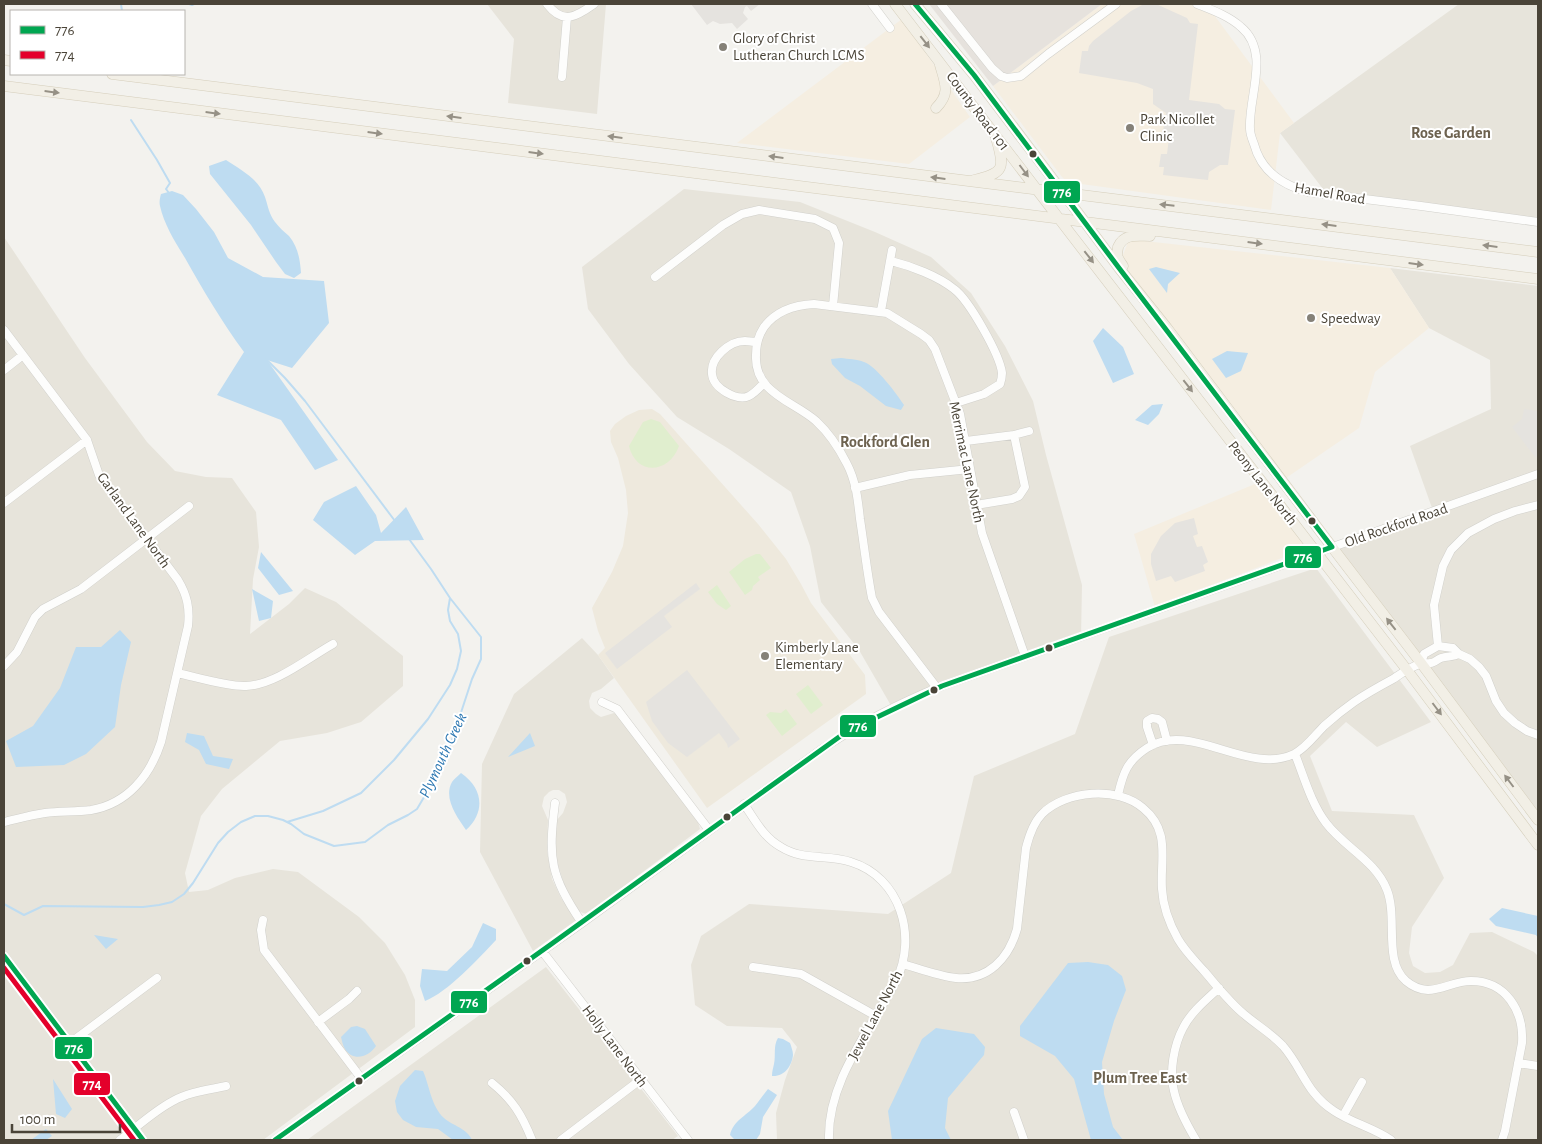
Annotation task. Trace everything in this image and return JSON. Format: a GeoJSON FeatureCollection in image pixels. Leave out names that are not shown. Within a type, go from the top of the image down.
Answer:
{"type":"FeatureCollection","features":[{"type":"Feature","properties":{"kind":"main road","name":"County Road 101"},"geometry":{"type":"LineString","coordinates":[[895,4],[1059,218]]}},
{"type":"Feature","properties":{"kind":"main road","name":"County Road 101"},"geometry":{"type":"LineString","coordinates":[[915,4],[974,76],[1085,222]]}},
{"type":"Feature","properties":{"kind":"main road"},"geometry":{"type":"LineString","coordinates":[[936,108],[942,102],[946,93],[940,61]]}},
{"type":"Feature","properties":{"kind":"main road"},"geometry":{"type":"LineString","coordinates":[[120,75],[1538,252]]}},
{"type":"Feature","properties":{"kind":"main road"},"geometry":{"type":"LineString","coordinates":[[4,86],[1538,279]]}},
{"type":"Feature","properties":{"kind":"main road"},"geometry":{"type":"LineString","coordinates":[[968,181],[991,176],[1000,169],[1002,156],[995,133]]}},
{"type":"Feature","properties":{"kind":"main road","name":"Peony Lane North"},"geometry":{"type":"LineString","coordinates":[[1059,218],[1317,552],[1538,845]]}},
{"type":"Feature","properties":{"kind":"main road","name":"Peony Lane North"},"geometry":{"type":"LineString","coordinates":[[1085,222],[1421,663],[1538,820]]}},
{"type":"Feature","properties":{"kind":"main road"},"geometry":{"type":"LineString","coordinates":[[1167,328],[1161,316],[1123,267],[1117,255],[1121,241],[1132,235],[1227,240]]}},
{"type":"Feature","properties":{"kind":"street"},"geometry":{"type":"LineString","coordinates":[[547,4],[555,13],[567,17],[582,13],[594,4]]}},
{"type":"Feature","properties":{"kind":"street"},"geometry":{"type":"LineString","coordinates":[[872,4],[890,28]]}},
{"type":"Feature","properties":{"kind":"street"},"geometry":{"type":"LineString","coordinates":[[941,4],[992,68],[1001,76],[1014,78],[1021,76],[1116,4]]}},
{"type":"Feature","properties":{"kind":"street","name":"Hamel Road"},"geometry":{"type":"LineString","coordinates":[[1197,4],[1227,17],[1242,27],[1252,42],[1257,56],[1250,130],[1255,150],[1263,164],[1278,179],[1292,188],[1308,192],[1538,222]]}},
{"type":"Feature","properties":{"kind":"street"},"geometry":{"type":"LineString","coordinates":[[562,77],[567,17]]}},
{"type":"Feature","properties":{"kind":"street"},"geometry":{"type":"LineString","coordinates":[[655,277],[723,225],[742,214],[759,210],[815,219],[832,228],[839,243],[833,306]]}},
{"type":"Feature","properties":{"kind":"street"},"geometry":{"type":"LineString","coordinates":[[880,311],[892,250]]}},
{"type":"Feature","properties":{"kind":"street"},"geometry":{"type":"LineString","coordinates":[[890,260],[912,266],[955,289],[966,302],[987,336],[1000,364],[1002,374],[1000,384],[984,394],[956,403]]}},
{"type":"Feature","properties":{"kind":"street","name":"Merrimac Lane North"},"geometry":{"type":"LineString","coordinates":[[756,342],[766,325],[778,314],[802,304],[880,311],[887,313],[929,340],[939,358],[960,414],[985,544],[1025,656]]}},
{"type":"Feature","properties":{"kind":"street","name":"Garland Lane North"},"geometry":{"type":"LineString","coordinates":[[4,330],[87,440],[99,475],[184,590],[189,614],[188,626],[161,742],[156,758],[148,773],[137,786],[124,797],[109,805],[92,810],[44,813],[4,822]]}},
{"type":"Feature","properties":{"kind":"street"},"geometry":{"type":"LineString","coordinates":[[764,383],[748,396],[739,398],[717,385],[712,375],[713,364],[721,352],[734,343],[756,342],[758,372],[764,383],[772,393],[802,410],[829,435],[848,466],[855,488],[872,598],[879,612],[936,688]]}},
{"type":"Feature","properties":{"kind":"street"},"geometry":{"type":"LineString","coordinates":[[4,370],[23,355]]}},
{"type":"Feature","properties":{"kind":"street"},"geometry":{"type":"LineString","coordinates":[[966,441],[1014,435],[1029,431]]}},
{"type":"Feature","properties":{"kind":"street"},"geometry":{"type":"LineString","coordinates":[[976,505],[1020,496],[1024,487],[1014,435]]}},
{"type":"Feature","properties":{"kind":"street"},"geometry":{"type":"LineString","coordinates":[[4,504],[87,440]]}},
{"type":"Feature","properties":{"kind":"street"},"geometry":{"type":"LineString","coordinates":[[855,488],[910,475],[970,469]]}},
{"type":"Feature","properties":{"kind":"street","name":"Old Rockford Road"},"geometry":{"type":"LineString","coordinates":[[275,1140],[582,923],[846,732],[936,688],[1538,474]]}},
{"type":"Feature","properties":{"kind":"street"},"geometry":{"type":"LineString","coordinates":[[1438,646],[1434,605],[1443,566],[1451,550],[1474,529],[1515,510],[1538,505]]}},
{"type":"Feature","properties":{"kind":"street"},"geometry":{"type":"LineString","coordinates":[[4,666],[17,652],[35,617],[43,609],[81,589],[189,506]]}},
{"type":"Feature","properties":{"kind":"street"},"geometry":{"type":"LineString","coordinates":[[177,673],[244,687],[256,686],[278,677],[333,644]]}},
{"type":"Feature","properties":{"kind":"street"},"geometry":{"type":"LineString","coordinates":[[1421,663],[1424,654],[1438,646],[1453,648],[1459,654],[1479,666],[1486,676],[1496,700],[1510,718],[1527,731],[1538,735]]}},
{"type":"Feature","properties":{"kind":"street"},"geometry":{"type":"LineString","coordinates":[[1118,795],[1123,775],[1130,763],[1139,753],[1152,745],[1176,740],[1252,758],[1279,759],[1295,754],[1324,726],[1354,702],[1407,670],[1421,663],[1431,664],[1441,658],[1454,657],[1459,654]]}},
{"type":"Feature","properties":{"kind":"street"},"geometry":{"type":"LineString","coordinates":[[602,702],[617,710],[708,830]]}},
{"type":"Feature","properties":{"kind":"street"},"geometry":{"type":"LineString","coordinates":[[1152,745],[1146,727],[1147,721],[1152,718],[1158,718],[1162,722],[1167,741]]}},
{"type":"Feature","properties":{"kind":"street"},"geometry":{"type":"LineString","coordinates":[[1295,754],[1315,804],[1327,824],[1374,869],[1386,888],[1392,911],[1394,959],[1400,974],[1411,984],[1426,990],[1437,990],[1459,982],[1485,983],[1497,988],[1515,1006],[1523,1030],[1502,1140]]}},
{"type":"Feature","properties":{"kind":"street"},"geometry":{"type":"LineString","coordinates":[[903,964],[945,976],[969,978],[981,975],[1001,962],[1014,941],[1026,848],[1029,836],[1042,814],[1063,801],[1095,794],[1107,793],[1118,795],[1138,803],[1153,818],[1162,838],[1161,876],[1165,909],[1184,947],[1246,1016],[1264,1028],[1283,1047],[1308,1087],[1320,1100],[1334,1111],[1391,1140]]}},
{"type":"Feature","properties":{"kind":"street"},"geometry":{"type":"LineString","coordinates":[[554,803],[551,840],[553,865],[563,894],[582,923]]}},
{"type":"Feature","properties":{"kind":"street","name":"Jewel Lane North"},"geometry":{"type":"LineString","coordinates":[[744,804],[770,839],[781,848],[806,857],[835,858],[849,861],[874,873],[894,896],[901,910],[905,925],[906,940],[903,964],[840,1082],[830,1118],[829,1140]]}},
{"type":"Feature","properties":{"kind":"street"},"geometry":{"type":"LineString","coordinates":[[263,920],[261,930],[264,950],[361,1078]]}},
{"type":"Feature","properties":{"kind":"street","name":"Holly Lane North"},"geometry":{"type":"LineString","coordinates":[[542,951],[688,1140]]}},
{"type":"Feature","properties":{"kind":"street"},"geometry":{"type":"LineString","coordinates":[[4,956],[144,1140]]}},
{"type":"Feature","properties":{"kind":"street"},"geometry":{"type":"LineString","coordinates":[[754,967],[801,974],[876,1016]]}},
{"type":"Feature","properties":{"kind":"street"},"geometry":{"type":"LineString","coordinates":[[70,1043],[157,978]]}},
{"type":"Feature","properties":{"kind":"street"},"geometry":{"type":"LineString","coordinates":[[1196,1140],[1183,1117],[1174,1090],[1172,1068],[1176,1043],[1183,1027],[1196,1009],[1219,988]]}},
{"type":"Feature","properties":{"kind":"street"},"geometry":{"type":"LineString","coordinates":[[318,1022],[350,1000],[357,991]]}},
{"type":"Feature","properties":{"kind":"street"},"geometry":{"type":"LineString","coordinates":[[1518,1063],[1538,1066]]}},
{"type":"Feature","properties":{"kind":"street"},"geometry":{"type":"LineString","coordinates":[[562,1140],[640,1080]]}},
{"type":"Feature","properties":{"kind":"street"},"geometry":{"type":"LineString","coordinates":[[1343,1116],[1362,1082]]}},
{"type":"Feature","properties":{"kind":"street"},"geometry":{"type":"LineString","coordinates":[[492,1083],[513,1103],[521,1115],[532,1140]]}},
{"type":"Feature","properties":{"kind":"street"},"geometry":{"type":"LineString","coordinates":[[120,1140],[174,1100],[226,1086]]}},
{"type":"Feature","properties":{"kind":"street"},"geometry":{"type":"LineString","coordinates":[[1014,1112],[1024,1140]]}},
{"type":"Feature","properties":{"kind":"shaded area"},"geometry":{"type":"Polygon","coordinates":[[[487,4],[606,4],[597,114],[508,103],[514,39],[487,4]]]}},
{"type":"Feature","properties":{"kind":"shaded area"},"geometry":{"type":"Polygon","coordinates":[[[691,4],[760,4],[751,11],[747,6],[745,7],[743,13],[748,19],[737,29],[732,23],[720,24],[713,21],[707,25],[691,4]]]}},
{"type":"Feature","properties":{"kind":"shaded area"},"geometry":{"type":"Polygon","coordinates":[[[929,4],[1102,4],[993,86],[929,4]]]}},
{"type":"Feature","properties":{"kind":"shaded area"},"geometry":{"type":"Polygon","coordinates":[[[1102,4],[1206,4],[1294,123],[1280,133],[1271,210],[1074,183],[1066,181],[1062,177],[993,86],[1102,4]]]}},
{"type":"Feature","properties":{"kind":"shaded area"},"geometry":{"type":"Polygon","coordinates":[[[1144,4],[1156,4],[1187,18],[1190,23],[1198,24],[1189,100],[1219,104],[1225,109],[1235,110],[1228,165],[1220,165],[1209,172],[1208,180],[1163,175],[1164,167],[1159,167],[1161,154],[1167,154],[1169,138],[1162,137],[1166,113],[1153,104],[1153,89],[1137,83],[1079,73],[1082,51],[1088,51],[1093,41],[1131,11],[1144,4]]]}},
{"type":"Feature","properties":{"kind":"shaded area"},"geometry":{"type":"Polygon","coordinates":[[[1459,4],[1538,4],[1538,222],[1355,199],[1323,189],[1280,133],[1459,4]]]}},
{"type":"Feature","properties":{"kind":"shaded area"},"geometry":{"type":"Polygon","coordinates":[[[902,19],[970,117],[909,164],[737,143],[902,19]]]}},
{"type":"Feature","properties":{"kind":"shaded area"},"geometry":{"type":"Polygon","coordinates":[[[684,189],[800,202],[931,257],[971,293],[1005,346],[1033,401],[1082,585],[1081,637],[893,709],[859,650],[821,602],[810,546],[791,492],[729,449],[677,417],[629,364],[588,309],[582,267],[684,189]]]}},
{"type":"Feature","properties":{"kind":"shaded area"},"geometry":{"type":"Polygon","coordinates":[[[4,237],[85,358],[147,442],[175,471],[206,477],[232,478],[256,512],[259,547],[253,579],[250,634],[289,604],[305,588],[336,602],[403,656],[403,686],[361,722],[327,733],[280,741],[222,789],[201,816],[185,873],[189,892],[208,890],[235,878],[273,869],[298,872],[359,917],[385,943],[405,975],[415,1000],[415,1027],[263,1140],[4,1140],[4,237]]]}},
{"type":"Feature","properties":{"kind":"shaded area"},"geometry":{"type":"Polygon","coordinates":[[[1135,240],[1390,268],[1429,328],[1375,372],[1359,428],[1286,478],[1125,266],[1123,255],[1128,242],[1135,240]]]}},
{"type":"Feature","properties":{"kind":"shaded area"},"geometry":{"type":"Polygon","coordinates":[[[1390,268],[1538,286],[1538,470],[1432,508],[1410,446],[1491,409],[1490,360],[1429,328],[1390,268]]]}},
{"type":"Feature","properties":{"kind":"shaded area"},"geometry":{"type":"Polygon","coordinates":[[[652,409],[660,414],[758,524],[786,559],[811,603],[865,675],[866,694],[707,808],[598,655],[605,648],[592,608],[612,572],[623,546],[628,513],[626,490],[618,458],[611,442],[610,431],[615,424],[626,416],[639,410],[652,409]]]}},
{"type":"Feature","properties":{"kind":"shaded area"},"geometry":{"type":"Polygon","coordinates":[[[1524,409],[1538,411],[1538,456],[1535,457],[1512,427],[1522,419],[1524,409]]]}},
{"type":"Feature","properties":{"kind":"shaded area"},"geometry":{"type":"Polygon","coordinates":[[[1538,474],[1538,820],[1332,547],[1538,474]]]}},
{"type":"Feature","properties":{"kind":"shaded area"},"geometry":{"type":"Polygon","coordinates":[[[1255,484],[1304,542],[1304,547],[1300,551],[1155,607],[1134,534],[1255,484]]]}},
{"type":"Feature","properties":{"kind":"shaded area"},"geometry":{"type":"Polygon","coordinates":[[[1194,518],[1198,534],[1193,536],[1197,547],[1202,546],[1208,562],[1203,565],[1205,571],[1175,582],[1171,576],[1156,581],[1151,564],[1151,554],[1161,536],[1175,523],[1194,518]]]}},
{"type":"Feature","properties":{"kind":"shaded area"},"geometry":{"type":"Polygon","coordinates":[[[1316,568],[1431,722],[1377,747],[1346,722],[1310,756],[1332,811],[1414,815],[1444,878],[1412,927],[1409,953],[1413,966],[1425,973],[1440,972],[1453,965],[1470,933],[1492,932],[1534,952],[1538,956],[1538,1140],[777,1140],[776,1113],[797,1047],[782,1028],[727,1026],[695,1005],[691,965],[701,936],[749,904],[888,914],[951,873],[974,776],[1075,734],[1109,637],[1316,568]]]}},
{"type":"Feature","properties":{"kind":"shaded area"},"geometry":{"type":"Polygon","coordinates":[[[696,583],[700,589],[664,616],[672,627],[617,669],[605,653],[696,583]]]}},
{"type":"Feature","properties":{"kind":"shaded area"},"geometry":{"type":"Polygon","coordinates":[[[582,638],[598,655],[614,678],[601,689],[592,693],[589,701],[590,708],[601,717],[614,713],[618,715],[698,822],[700,829],[587,914],[579,911],[567,893],[556,859],[556,821],[563,813],[567,802],[565,794],[559,790],[549,792],[544,797],[542,806],[548,820],[547,851],[552,879],[575,921],[533,951],[480,852],[482,764],[514,694],[582,638]]]}},
{"type":"Feature","properties":{"kind":"shaded area"},"geometry":{"type":"Polygon","coordinates":[[[687,670],[740,739],[728,748],[719,733],[687,757],[668,743],[652,721],[646,702],[687,670]]]}},
{"type":"Feature","properties":{"kind":"shaded area"},"geometry":{"type":"Polygon","coordinates":[[[546,967],[678,1136],[672,1140],[307,1140],[546,967]]]}},
{"type":"Feature","properties":{"kind":"green space"},"geometry":{"type":"Polygon","coordinates":[[[651,419],[660,422],[679,446],[668,462],[653,468],[645,467],[638,463],[629,446],[643,422],[651,419]]]}},
{"type":"Feature","properties":{"kind":"green space"},"geometry":{"type":"Polygon","coordinates":[[[760,554],[771,568],[758,577],[760,580],[745,595],[729,572],[745,559],[760,554]]]}},
{"type":"Feature","properties":{"kind":"green space"},"geometry":{"type":"Polygon","coordinates":[[[717,585],[731,606],[726,610],[717,604],[708,592],[717,585]]]}},
{"type":"Feature","properties":{"kind":"green space"},"geometry":{"type":"Polygon","coordinates":[[[808,685],[823,705],[811,714],[796,694],[808,685]]]}},
{"type":"Feature","properties":{"kind":"green space"},"geometry":{"type":"Polygon","coordinates":[[[786,709],[797,724],[782,736],[766,715],[770,712],[781,713],[786,709]]]}},
{"type":"Feature","properties":{"kind":"water"},"geometry":{"type":"Polygon","coordinates":[[[226,160],[254,180],[265,197],[273,219],[295,244],[301,273],[294,278],[285,274],[251,225],[210,174],[209,166],[226,160]]]}},
{"type":"Feature","properties":{"kind":"water"},"geometry":{"type":"Polygon","coordinates":[[[172,191],[183,195],[196,209],[214,232],[228,258],[263,277],[324,281],[329,323],[292,368],[267,360],[338,460],[315,470],[281,420],[217,395],[244,352],[213,306],[167,226],[160,200],[161,194],[172,191]]]}},
{"type":"Feature","properties":{"kind":"water"},"geometry":{"type":"Polygon","coordinates":[[[1156,267],[1180,273],[1168,284],[1167,293],[1149,269],[1156,267]]]}},
{"type":"Feature","properties":{"kind":"water"},"geometry":{"type":"Polygon","coordinates":[[[1103,328],[1123,347],[1134,374],[1113,383],[1093,341],[1103,328]]]}},
{"type":"Feature","properties":{"kind":"water"},"geometry":{"type":"Polygon","coordinates":[[[1227,351],[1248,353],[1241,371],[1226,378],[1212,359],[1227,351]]]}},
{"type":"Feature","properties":{"kind":"water"},"geometry":{"type":"Polygon","coordinates":[[[841,358],[861,361],[880,374],[904,405],[901,410],[886,406],[860,386],[845,378],[832,364],[831,359],[841,358]]]}},
{"type":"Feature","properties":{"kind":"water"},"geometry":{"type":"Polygon","coordinates":[[[1163,404],[1159,414],[1148,425],[1135,420],[1152,405],[1163,404]]]}},
{"type":"Feature","properties":{"kind":"water"},"geometry":{"type":"Polygon","coordinates":[[[356,486],[376,515],[381,533],[406,507],[424,540],[375,541],[355,555],[313,520],[324,502],[356,486]]]}},
{"type":"Feature","properties":{"kind":"water"},"geometry":{"type":"Polygon","coordinates":[[[261,552],[293,591],[279,595],[258,568],[261,552]]]}},
{"type":"Feature","properties":{"kind":"water"},"geometry":{"type":"Polygon","coordinates":[[[252,589],[273,601],[271,618],[259,621],[252,589]]]}},
{"type":"Feature","properties":{"kind":"water"},"geometry":{"type":"Polygon","coordinates":[[[120,630],[131,642],[121,685],[115,727],[86,754],[64,765],[16,767],[6,741],[33,726],[60,688],[76,647],[101,647],[120,630]]]}},
{"type":"Feature","properties":{"kind":"water"},"geometry":{"type":"Polygon","coordinates":[[[187,733],[204,736],[213,756],[233,759],[229,769],[206,764],[199,750],[185,742],[187,733]]]}},
{"type":"Feature","properties":{"kind":"water"},"geometry":{"type":"Polygon","coordinates":[[[530,733],[535,746],[508,757],[530,733]]]}},
{"type":"Feature","properties":{"kind":"water"},"geometry":{"type":"Polygon","coordinates":[[[461,773],[474,786],[479,800],[477,816],[466,830],[452,807],[449,794],[452,782],[461,773]]]}},
{"type":"Feature","properties":{"kind":"water"},"geometry":{"type":"Polygon","coordinates":[[[1502,908],[1538,916],[1538,938],[1536,935],[1496,926],[1489,919],[1502,908]]]}},
{"type":"Feature","properties":{"kind":"water"},"geometry":{"type":"Polygon","coordinates":[[[483,923],[496,929],[496,940],[453,983],[434,997],[425,1001],[420,986],[422,969],[447,971],[472,947],[483,923]]]}},
{"type":"Feature","properties":{"kind":"water"},"geometry":{"type":"Polygon","coordinates":[[[94,935],[118,939],[106,949],[94,935]]]}},
{"type":"Feature","properties":{"kind":"water"},"geometry":{"type":"Polygon","coordinates":[[[1088,962],[1108,965],[1122,976],[1126,990],[1114,1021],[1102,1062],[1104,1094],[1113,1127],[1123,1140],[1091,1140],[1074,1079],[1055,1056],[1020,1036],[1020,1026],[1068,963],[1088,962]]]}},
{"type":"Feature","properties":{"kind":"water"},"geometry":{"type":"Polygon","coordinates":[[[357,1026],[365,1029],[376,1046],[369,1053],[356,1057],[348,1053],[344,1048],[341,1037],[351,1027],[357,1026]]]}},
{"type":"Feature","properties":{"kind":"water"},"geometry":{"type":"Polygon","coordinates":[[[936,1028],[974,1034],[985,1047],[984,1055],[948,1098],[945,1128],[951,1140],[892,1140],[888,1111],[922,1039],[936,1028]]]}},
{"type":"Feature","properties":{"kind":"water"},"geometry":{"type":"Polygon","coordinates":[[[778,1038],[790,1043],[793,1055],[791,1063],[784,1073],[772,1076],[776,1044],[778,1038]]]}},
{"type":"Feature","properties":{"kind":"water"},"geometry":{"type":"Polygon","coordinates":[[[415,1070],[423,1071],[433,1102],[444,1118],[467,1133],[472,1140],[453,1140],[438,1129],[416,1127],[403,1120],[397,1112],[395,1101],[400,1086],[415,1070]]]}},
{"type":"Feature","properties":{"kind":"water"},"geometry":{"type":"Polygon","coordinates":[[[53,1079],[72,1109],[65,1118],[56,1114],[53,1079]]]}},
{"type":"Feature","properties":{"kind":"water"},"geometry":{"type":"Polygon","coordinates":[[[768,1089],[777,1095],[763,1117],[760,1134],[756,1140],[735,1140],[730,1135],[734,1126],[755,1106],[768,1089]]]}},
{"type":"Feature","properties":{"kind":"water"},"geometry":{"type":"Polygon","coordinates":[[[46,1129],[52,1136],[46,1140],[31,1140],[46,1129]]]}},
{"type":"Feature","properties":{"kind":"waterway","name":"Plymouth Creek"},"geometry":{"type":"LineString","coordinates":[[121,4],[122,10]]}},
{"type":"Feature","properties":{"kind":"waterway","name":"Plymouth Creek"},"geometry":{"type":"LineString","coordinates":[[189,4],[194,4]]}},
{"type":"Feature","properties":{"kind":"waterway","name":"Plymouth Creek"},"geometry":{"type":"LineString","coordinates":[[131,120],[170,183],[166,189],[169,193]]}},
{"type":"Feature","properties":{"kind":"waterway","name":"Plymouth Creek"},"geometry":{"type":"LineString","coordinates":[[266,359],[305,401],[395,521]]}},
{"type":"Feature","properties":{"kind":"waterway","name":"Plymouth Creek"},"geometry":{"type":"LineString","coordinates":[[4,904],[24,915],[43,906],[143,907],[159,905],[172,902],[184,894],[218,843],[228,832],[241,822],[255,816],[268,816],[283,820],[304,834],[334,846],[365,842],[388,825],[417,809],[451,743],[472,679],[481,659],[481,637],[450,598],[409,539]]}},
{"type":"Feature","properties":{"kind":"waterway","name":"Plymouth Creek"},"geometry":{"type":"LineString","coordinates":[[287,822],[323,811],[361,793],[394,760],[428,719],[450,685],[457,669],[461,651],[458,634],[450,621],[448,610],[450,598]]}},
{"type":"Feature","properties":{"kind":"transit line","name":"776"},"geometry":{"type":"LineString","coordinates":[[275,1140],[846,732],[942,686],[1332,547],[974,75],[915,4]]}},
{"type":"Feature","properties":{"kind":"transit line","name":"776"},"geometry":{"type":"LineString","coordinates":[[4,956],[143,1140]]}},
{"type":"Feature","properties":{"kind":"transit line","name":"774"},"geometry":{"type":"LineString","coordinates":[[4,968],[134,1140]]}},
{"type":"Feature","properties":{"kind":"place","name":"Glory of Christ Lutheran Church LCMS"},"geometry":{"type":"Point","coordinates":[723,47]}},
{"type":"Feature","properties":{"kind":"place","name":"Park Nicollet Clinic"},"geometry":{"type":"Point","coordinates":[1130,128]}},
{"type":"Feature","properties":{"kind":"place","name":"Speedway"},"geometry":{"type":"Point","coordinates":[1311,318]}},
{"type":"Feature","properties":{"kind":"place","name":"Kimberly Lane Elementary"},"geometry":{"type":"Point","coordinates":[765,656]}},
{"type":"Feature","properties":{"kind":"district","name":"Rose Garden"},"geometry":{"type":"Point","coordinates":[1451,132]}},
{"type":"Feature","properties":{"kind":"district","name":"Rockford Glen"},"geometry":{"type":"Point","coordinates":[885,441]}},
{"type":"Feature","properties":{"kind":"district","name":"Plum Tree East"},"geometry":{"type":"Point","coordinates":[1140,1077]}}]}
